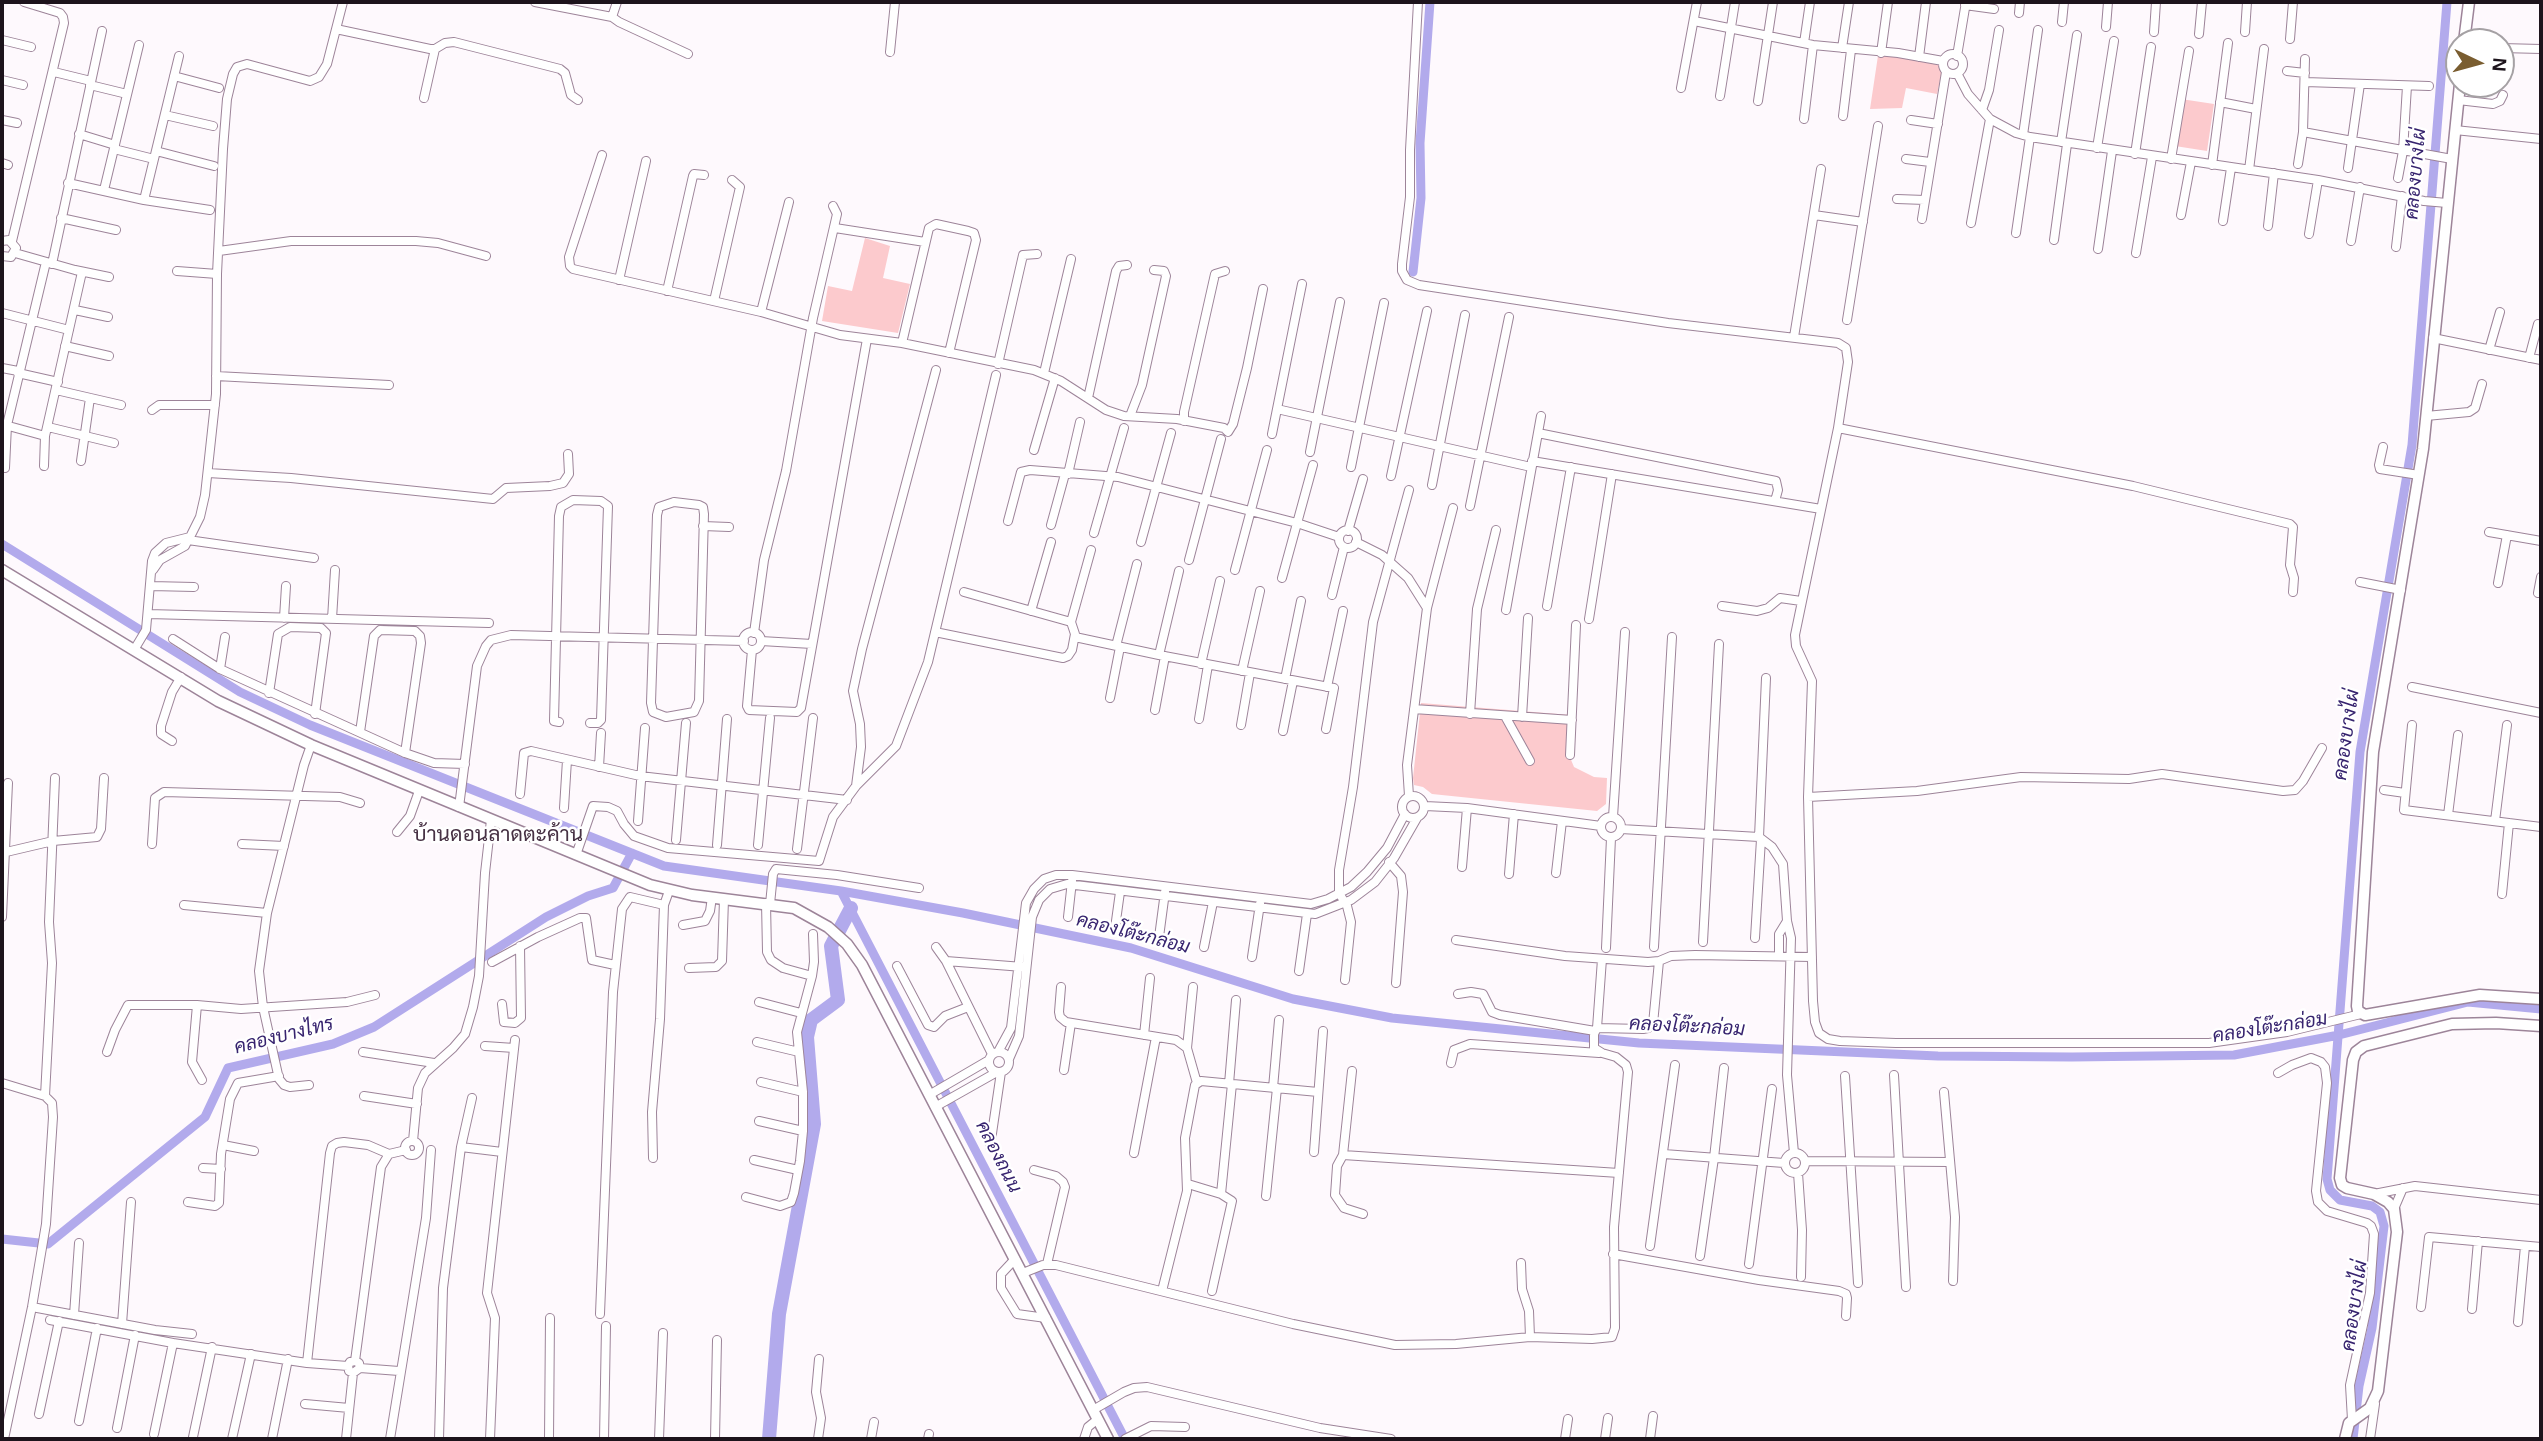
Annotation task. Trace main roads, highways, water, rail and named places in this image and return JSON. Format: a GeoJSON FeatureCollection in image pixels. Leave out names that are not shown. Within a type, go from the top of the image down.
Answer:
{"type":"FeatureCollection","features":[{"type":"Feature","properties":{"kind":"waterway"},"geometry":{"type":"LineString","coordinates":[[1413,272],[1421,198],[1420,143],[1430,2]]}},
{"type":"Feature","properties":{"kind":"waterway","name":"คลองบางไผ่"},"geometry":{"type":"LineString","coordinates":[[2353,1439],[2359,1386],[2372,1328],[2384,1226],[2380,1212],[2372,1206],[2340,1200],[2330,1190],[2327,1179],[2360,752],[2412,445],[2447,2]]}},
{"type":"Feature","properties":{"kind":"waterway","name":"คลองโต๊ะกล่อม"},"geometry":{"type":"LineString","coordinates":[[2,544],[240,692],[310,725],[664,866],[841,891],[1131,948],[1293,999],[1392,1018],[1639,1043],[1938,1056],[2072,1057],[2234,1055],[2339,1035],[2468,1002],[2541,1009]]}},
{"type":"Feature","properties":{"kind":"waterway","name":"คลองบางไทร"},"geometry":{"type":"LineString","coordinates":[[2,1239],[48,1244],[205,1117],[228,1068],[333,1044],[374,1027],[546,917],[588,896],[613,888],[632,853]]}},
{"type":"Feature","properties":{"kind":"waterway","name":"คลองถนน"},"geometry":{"type":"LineString","coordinates":[[841,891],[1125,1439]]}},
{"type":"Feature","properties":{"kind":"waterway"},"geometry":{"type":"LineString","coordinates":[[769,1439],[779,1314],[814,1124],[807,1037],[811,1020],[838,1000],[831,946],[851,908]]}},
{"type":"Feature","properties":{"kind":"district","name":"บ้านดอนลาดตะค้าน"},"geometry":{"type":"Point","coordinates":[498,835]}}]}
